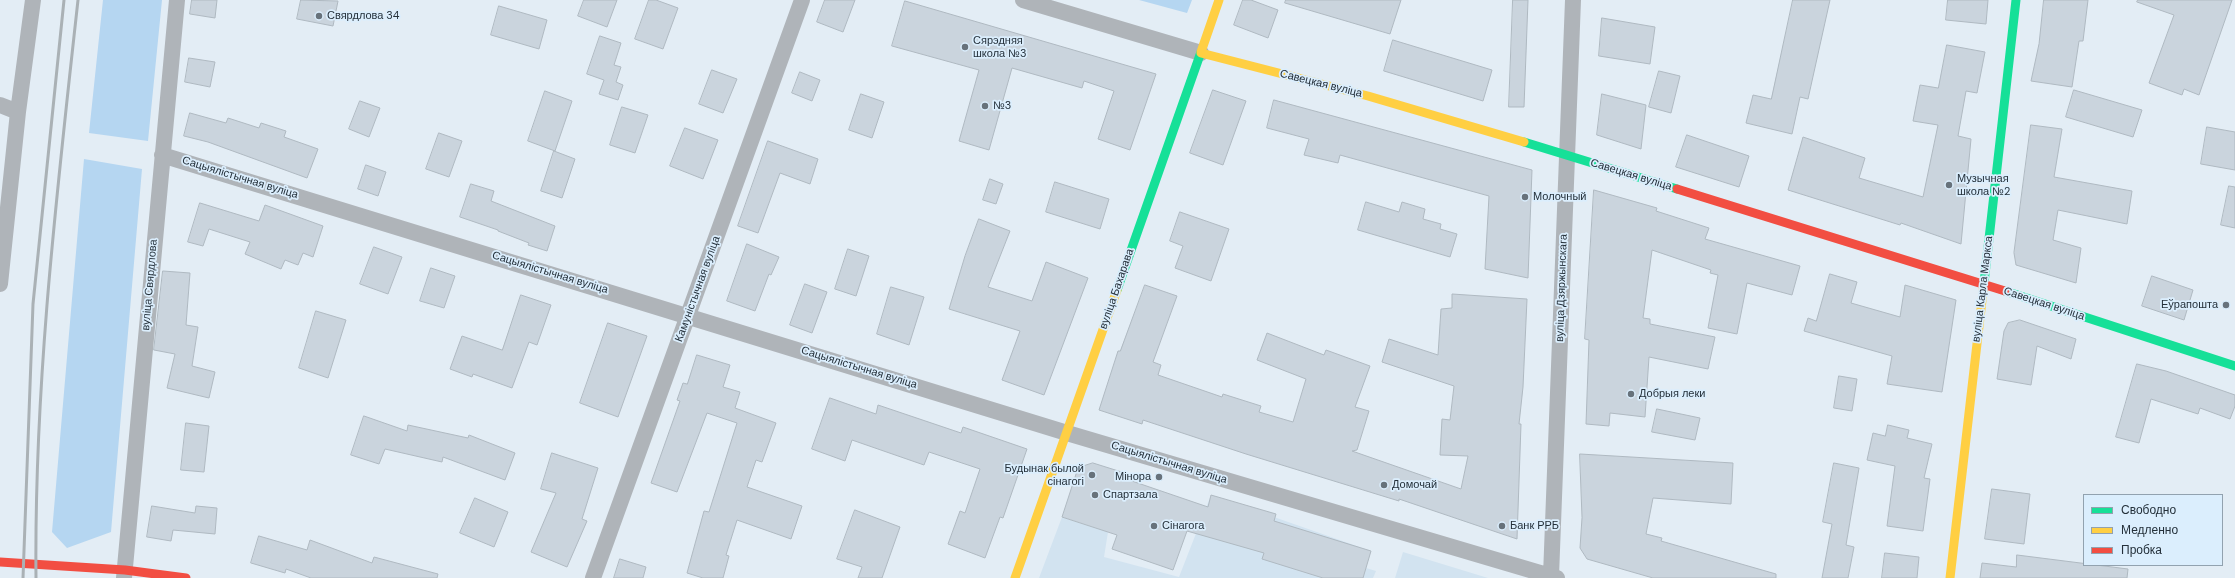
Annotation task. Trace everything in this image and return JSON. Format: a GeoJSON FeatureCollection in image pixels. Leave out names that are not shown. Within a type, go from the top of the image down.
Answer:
{"type":"FeatureCollection","features":[{"type":"Feature","properties":{"kind":"street"},"geometry":{"type":"LineString","coordinates":[[0,284],[18,112],[33,0]]}},
{"type":"Feature","properties":{"kind":"street","name":"вуліца Свярдлова"},"geometry":{"type":"LineString","coordinates":[[125,574],[177,0]]}},
{"type":"Feature","properties":{"kind":"street","name":"Камуністычная вуліца"},"geometry":{"type":"LineString","coordinates":[[593,578],[802,0]]}},
{"type":"Feature","properties":{"kind":"street","name":"Савецкая вуліца"},"geometry":{"type":"LineString","coordinates":[[1023,0],[1201,53],[1368,96],[1567,155],[1984,284],[2235,366]]}},
{"type":"Feature","properties":{"kind":"street","name":"вуліца Бахарава"},"geometry":{"type":"LineString","coordinates":[[1015,578],[1219,0]]}},
{"type":"Feature","properties":{"kind":"street","name":"вуліца Дзяржынскага"},"geometry":{"type":"LineString","coordinates":[[1554,577],[1573,0]]}},
{"type":"Feature","properties":{"kind":"street","name":"вуліца Карла Маркса"},"geometry":{"type":"LineString","coordinates":[[1950,578],[2016,0]]}},
{"type":"Feature","properties":{"kind":"street"},"geometry":{"type":"LineString","coordinates":[[0,105],[18,112]]}},
{"type":"Feature","properties":{"kind":"street","name":"Сацыялістычная вуліца"},"geometry":{"type":"LineString","coordinates":[[162,155],[689,315],[1067,433],[1554,577]]}},
{"type":"Feature","properties":{"kind":"street"},"geometry":{"type":"LineString","coordinates":[[0,562],[125,574],[186,578]]}},
{"type":"Feature","properties":{"kind":"shaded area"},"geometry":{"type":"Polygon","coordinates":[[[103,0],[162,0],[148,141],[89,133],[103,0]]]}},
{"type":"Feature","properties":{"kind":"shaded area"},"geometry":{"type":"Polygon","coordinates":[[[1139,0],[1192,0],[1187,13],[1139,0]]]}},
{"type":"Feature","properties":{"kind":"shaded area"},"geometry":{"type":"Polygon","coordinates":[[[84,159],[142,169],[111,532],[67,548],[52,532],[84,159]]]}},
{"type":"Feature","properties":{"kind":"shaded area"},"geometry":{"type":"Polygon","coordinates":[[[1211,495],[1371,551],[1366,568],[1376,571],[1373,578],[1039,578],[1062,517],[1108,532],[1104,557],[1179,577],[1211,495]]]}},
{"type":"Feature","properties":{"kind":"shaded area"},"geometry":{"type":"Polygon","coordinates":[[[1403,552],[1488,578],[1395,578],[1403,552]]]}},
{"type":"Feature","properties":{"kind":"building"},"geometry":{"type":"Polygon","coordinates":[[[192,0],[217,0],[215,18],[190,14],[192,0]]]}},
{"type":"Feature","properties":{"kind":"building"},"geometry":{"type":"Polygon","coordinates":[[[301,0],[338,1],[333,26],[297,19],[301,0]]]}},
{"type":"Feature","properties":{"kind":"building"},"geometry":{"type":"Polygon","coordinates":[[[584,0],[617,0],[607,27],[578,16],[584,0]]]}},
{"type":"Feature","properties":{"kind":"building"},"geometry":{"type":"Polygon","coordinates":[[[649,0],[656,0],[678,8],[663,49],[635,39],[649,0]]]}},
{"type":"Feature","properties":{"kind":"building"},"geometry":{"type":"Polygon","coordinates":[[[825,0],[855,0],[843,32],[817,22],[825,0]]]}},
{"type":"Feature","properties":{"kind":"building"},"geometry":{"type":"Polygon","coordinates":[[[1243,0],[1251,0],[1278,10],[1268,38],[1234,25],[1243,0]]]}},
{"type":"Feature","properties":{"kind":"building"},"geometry":{"type":"Polygon","coordinates":[[[1286,0],[1401,0],[1390,34],[1285,3],[1286,0]]]}},
{"type":"Feature","properties":{"kind":"building"},"geometry":{"type":"Polygon","coordinates":[[[1513,0],[1528,0],[1524,107],[1509,107],[1513,0]]]}},
{"type":"Feature","properties":{"kind":"building"},"geometry":{"type":"Polygon","coordinates":[[[1793,0],[1830,0],[1808,99],[1800,97],[1792,134],[1746,123],[1753,95],[1771,99],[1793,0]]]}},
{"type":"Feature","properties":{"kind":"building"},"geometry":{"type":"Polygon","coordinates":[[[1948,0],[1988,0],[1986,24],[1946,20],[1948,0]]]}},
{"type":"Feature","properties":{"kind":"building"},"geometry":{"type":"Polygon","coordinates":[[[2044,0],[2088,0],[2083,41],[2079,41],[2072,87],[2031,81],[2039,44],[2044,0]]]}},
{"type":"Feature","properties":{"kind":"building"},"geometry":{"type":"Polygon","coordinates":[[[2138,0],[2232,0],[2199,95],[2184,89],[2182,95],[2149,83],[2174,15],[2137,2],[2138,0]]]}},
{"type":"Feature","properties":{"kind":"building"},"geometry":{"type":"Polygon","coordinates":[[[905,1],[1156,74],[1130,150],[1098,139],[1114,91],[1084,81],[1082,88],[1012,68],[989,150],[959,141],[979,70],[892,46],[905,1]]]}},
{"type":"Feature","properties":{"kind":"building"},"geometry":{"type":"Polygon","coordinates":[[[499,6],[547,20],[539,49],[491,35],[499,6]]]}},
{"type":"Feature","properties":{"kind":"building"},"geometry":{"type":"Polygon","coordinates":[[[1602,18],[1655,27],[1650,64],[1599,56],[1602,18]]]}},
{"type":"Feature","properties":{"kind":"building"},"geometry":{"type":"Polygon","coordinates":[[[600,36],[621,43],[614,65],[621,67],[616,82],[623,85],[618,100],[599,94],[604,80],[587,74],[600,36]]]}},
{"type":"Feature","properties":{"kind":"building"},"geometry":{"type":"Polygon","coordinates":[[[1393,40],[1492,70],[1483,101],[1384,71],[1393,40]]]}},
{"type":"Feature","properties":{"kind":"building"},"geometry":{"type":"Polygon","coordinates":[[[1947,45],[1985,52],[1977,93],[1966,91],[1958,136],[1971,139],[1961,244],[1901,223],[1900,225],[1788,190],[1803,137],[1865,158],[1859,178],[1923,197],[1938,125],[1913,121],[1920,85],[1938,88],[1947,45]]]}},
{"type":"Feature","properties":{"kind":"building"},"geometry":{"type":"Polygon","coordinates":[[[189,58],[215,62],[210,87],[185,82],[189,58]]]}},
{"type":"Feature","properties":{"kind":"building"},"geometry":{"type":"Polygon","coordinates":[[[712,70],[737,79],[723,113],[699,104],[712,70]]]}},
{"type":"Feature","properties":{"kind":"building"},"geometry":{"type":"Polygon","coordinates":[[[1659,71],[1680,76],[1671,113],[1649,107],[1659,71]]]}},
{"type":"Feature","properties":{"kind":"building"},"geometry":{"type":"Polygon","coordinates":[[[800,72],[820,80],[812,101],[792,93],[800,72]]]}},
{"type":"Feature","properties":{"kind":"building"},"geometry":{"type":"Polygon","coordinates":[[[1213,90],[1246,101],[1223,165],[1190,153],[1213,90]]]}},
{"type":"Feature","properties":{"kind":"building"},"geometry":{"type":"Polygon","coordinates":[[[2074,90],[2142,110],[2133,137],[2066,117],[2074,90]]]}},
{"type":"Feature","properties":{"kind":"building"},"geometry":{"type":"Polygon","coordinates":[[[545,91],[572,101],[555,151],[528,141],[545,91]]]}},
{"type":"Feature","properties":{"kind":"building"},"geometry":{"type":"Polygon","coordinates":[[[861,94],[884,102],[872,138],[849,130],[861,94]]]}},
{"type":"Feature","properties":{"kind":"building"},"geometry":{"type":"Polygon","coordinates":[[[1602,94],[1646,105],[1641,149],[1597,135],[1602,94]]]}},
{"type":"Feature","properties":{"kind":"building"},"geometry":{"type":"Polygon","coordinates":[[[1274,100],[1532,170],[1528,278],[1485,269],[1489,196],[1340,155],[1338,163],[1304,155],[1309,139],[1267,128],[1274,100]]]}},
{"type":"Feature","properties":{"kind":"building"},"geometry":{"type":"Polygon","coordinates":[[[360,101],[380,108],[369,137],[349,129],[360,101]]]}},
{"type":"Feature","properties":{"kind":"building"},"geometry":{"type":"Polygon","coordinates":[[[622,107],[648,115],[635,153],[610,145],[622,107]]]}},
{"type":"Feature","properties":{"kind":"building"},"geometry":{"type":"Polygon","coordinates":[[[190,113],[226,123],[228,118],[259,128],[261,123],[286,131],[284,137],[318,149],[307,178],[208,142],[184,136],[190,113]]]}},
{"type":"Feature","properties":{"kind":"building"},"geometry":{"type":"Polygon","coordinates":[[[2031,125],[2062,129],[2054,177],[2132,191],[2127,224],[2058,210],[2053,240],[2081,248],[2076,283],[2016,265],[2014,253],[2031,125]]]}},
{"type":"Feature","properties":{"kind":"building"},"geometry":{"type":"Polygon","coordinates":[[[2207,127],[2235,132],[2235,170],[2201,164],[2207,127]]]}},
{"type":"Feature","properties":{"kind":"building"},"geometry":{"type":"Polygon","coordinates":[[[685,128],[718,140],[703,179],[670,166],[685,128]]]}},
{"type":"Feature","properties":{"kind":"building"},"geometry":{"type":"Polygon","coordinates":[[[439,133],[462,141],[449,177],[426,169],[439,133]]]}},
{"type":"Feature","properties":{"kind":"building"},"geometry":{"type":"Polygon","coordinates":[[[1687,135],[1749,156],[1739,187],[1676,167],[1687,135]]]}},
{"type":"Feature","properties":{"kind":"building"},"geometry":{"type":"Polygon","coordinates":[[[768,141],[818,159],[810,184],[780,173],[758,233],[738,226],[768,141]]]}},
{"type":"Feature","properties":{"kind":"building"},"geometry":{"type":"Polygon","coordinates":[[[554,151],[575,159],[562,198],[541,191],[554,151]]]}},
{"type":"Feature","properties":{"kind":"building"},"geometry":{"type":"Polygon","coordinates":[[[366,165],[386,172],[378,196],[358,189],[366,165]]]}},
{"type":"Feature","properties":{"kind":"building"},"geometry":{"type":"Polygon","coordinates":[[[990,179],[1003,184],[996,204],[983,200],[990,179]]]}},
{"type":"Feature","properties":{"kind":"building"},"geometry":{"type":"Polygon","coordinates":[[[1055,182],[1109,199],[1100,229],[1046,212],[1055,182]]]}},
{"type":"Feature","properties":{"kind":"building"},"geometry":{"type":"Polygon","coordinates":[[[471,184],[494,191],[491,201],[555,226],[547,251],[528,245],[529,243],[498,230],[460,217],[471,184]]]}},
{"type":"Feature","properties":{"kind":"building"},"geometry":{"type":"Polygon","coordinates":[[[2229,186],[2235,187],[2235,228],[2221,225],[2229,186]]]}},
{"type":"Feature","properties":{"kind":"building"},"geometry":{"type":"Polygon","coordinates":[[[1594,190],[1657,208],[1656,211],[1709,228],[1705,239],[1800,266],[1792,295],[1747,283],[1737,334],[1708,328],[1718,275],[1710,273],[1711,270],[1652,250],[1643,318],[1650,319],[1650,324],[1715,337],[1708,369],[1649,357],[1645,417],[1610,413],[1609,426],[1586,424],[1589,340],[1585,339],[1594,190]]]}},
{"type":"Feature","properties":{"kind":"building"},"geometry":{"type":"Polygon","coordinates":[[[1366,202],[1399,212],[1402,202],[1425,209],[1423,219],[1441,224],[1440,229],[1457,234],[1450,257],[1358,230],[1366,202]]]}},
{"type":"Feature","properties":{"kind":"building"},"geometry":{"type":"Polygon","coordinates":[[[200,203],[259,221],[265,205],[323,226],[313,257],[303,253],[298,265],[285,260],[281,269],[245,254],[250,242],[209,229],[203,246],[188,242],[200,203]]]}},
{"type":"Feature","properties":{"kind":"building"},"geometry":{"type":"Polygon","coordinates":[[[1180,212],[1229,229],[1211,281],[1175,268],[1183,246],[1170,241],[1180,212]]]}},
{"type":"Feature","properties":{"kind":"building"},"geometry":{"type":"Polygon","coordinates":[[[979,219],[1010,231],[988,287],[1032,301],[1046,262],[1088,278],[1044,395],[1002,380],[1020,331],[949,309],[965,256],[979,219]]]}},
{"type":"Feature","properties":{"kind":"building"},"geometry":{"type":"Polygon","coordinates":[[[747,244],[779,257],[771,275],[769,274],[755,311],[727,301],[747,244]]]}},
{"type":"Feature","properties":{"kind":"building"},"geometry":{"type":"Polygon","coordinates":[[[374,247],[402,257],[388,294],[360,284],[374,247]]]}},
{"type":"Feature","properties":{"kind":"building"},"geometry":{"type":"Polygon","coordinates":[[[848,249],[869,256],[856,296],[835,289],[848,249]]]}},
{"type":"Feature","properties":{"kind":"building"},"geometry":{"type":"Polygon","coordinates":[[[431,268],[455,276],[444,308],[420,301],[431,268]]]}},
{"type":"Feature","properties":{"kind":"building"},"geometry":{"type":"Polygon","coordinates":[[[163,271],[190,273],[186,325],[198,327],[192,366],[215,372],[209,398],[167,388],[175,354],[154,350],[163,271]]]}},
{"type":"Feature","properties":{"kind":"building"},"geometry":{"type":"Polygon","coordinates":[[[1830,274],[1857,282],[1851,303],[1900,317],[1905,285],[1956,300],[1942,392],[1887,384],[1892,356],[1804,331],[1808,318],[1816,321],[1830,274]]]}},
{"type":"Feature","properties":{"kind":"building"},"geometry":{"type":"Polygon","coordinates":[[[2152,276],[2193,290],[2184,320],[2142,306],[2152,276]]]}},
{"type":"Feature","properties":{"kind":"building"},"geometry":{"type":"Polygon","coordinates":[[[805,284],[827,292],[812,333],[790,325],[805,284]]]}},
{"type":"Feature","properties":{"kind":"building"},"geometry":{"type":"Polygon","coordinates":[[[1145,285],[1177,296],[1153,362],[1161,365],[1158,375],[1222,397],[1223,394],[1261,406],[1259,412],[1293,422],[1306,379],[1257,360],[1267,333],[1324,355],[1326,350],[1370,366],[1355,407],[1369,411],[1357,450],[1352,451],[1461,489],[1468,456],[1440,455],[1442,419],[1450,420],[1454,386],[1382,362],[1389,339],[1438,355],[1441,309],[1452,308],[1452,294],[1527,299],[1523,387],[1519,424],[1521,424],[1517,539],[1399,499],[1399,501],[1246,454],[1143,420],[1142,424],[1099,410],[1118,351],[1120,351],[1145,285]]]}},
{"type":"Feature","properties":{"kind":"building"},"geometry":{"type":"Polygon","coordinates":[[[891,287],[924,297],[909,345],[877,334],[891,287]]]}},
{"type":"Feature","properties":{"kind":"building"},"geometry":{"type":"Polygon","coordinates":[[[521,295],[551,305],[537,345],[529,342],[512,388],[473,374],[472,377],[450,369],[462,336],[502,350],[521,295]]]}},
{"type":"Feature","properties":{"kind":"building"},"geometry":{"type":"Polygon","coordinates":[[[316,311],[346,320],[328,378],[299,368],[316,311]]]}},
{"type":"Feature","properties":{"kind":"building"},"geometry":{"type":"Polygon","coordinates":[[[2020,320],[2076,339],[2071,359],[2037,346],[2031,385],[1997,379],[2004,331],[2008,323],[2020,320]]]}},
{"type":"Feature","properties":{"kind":"building"},"geometry":{"type":"Polygon","coordinates":[[[608,323],[647,336],[618,417],[580,403],[608,323]]]}},
{"type":"Feature","properties":{"kind":"building"},"geometry":{"type":"Polygon","coordinates":[[[697,355],[730,365],[723,387],[740,392],[735,408],[776,423],[762,462],[756,460],[747,487],[802,506],[791,539],[737,520],[726,555],[729,556],[723,578],[703,578],[687,573],[704,511],[709,512],[737,423],[707,413],[677,492],[651,483],[680,401],[677,400],[683,383],[687,384],[697,355]]]}},
{"type":"Feature","properties":{"kind":"building"},"geometry":{"type":"Polygon","coordinates":[[[2137,364],[2166,371],[2235,395],[2235,406],[2230,419],[2200,408],[2198,414],[2151,399],[2139,443],[2116,437],[2137,364]]]}},
{"type":"Feature","properties":{"kind":"building"},"geometry":{"type":"Polygon","coordinates":[[[1839,376],[1857,379],[1852,411],[1834,408],[1839,376]]]}},
{"type":"Feature","properties":{"kind":"building"},"geometry":{"type":"Polygon","coordinates":[[[830,398],[876,414],[878,405],[961,433],[963,427],[1027,449],[1003,518],[1000,517],[985,558],[948,544],[960,511],[965,513],[980,469],[929,452],[924,465],[852,440],[845,461],[812,449],[830,398]]]}},
{"type":"Feature","properties":{"kind":"building"},"geometry":{"type":"Polygon","coordinates":[[[1657,409],[1700,418],[1695,440],[1652,432],[1657,409]]]}},
{"type":"Feature","properties":{"kind":"building"},"geometry":{"type":"Polygon","coordinates":[[[364,416],[407,431],[408,425],[468,438],[469,435],[515,453],[505,480],[443,457],[442,462],[385,449],[379,464],[351,455],[364,416]]]}},
{"type":"Feature","properties":{"kind":"building"},"geometry":{"type":"Polygon","coordinates":[[[186,423],[209,426],[204,472],[181,470],[186,423]]]}},
{"type":"Feature","properties":{"kind":"building"},"geometry":{"type":"Polygon","coordinates":[[[1888,425],[1909,430],[1907,438],[1932,444],[1924,478],[1930,479],[1923,531],[1887,526],[1895,466],[1867,460],[1873,433],[1885,436],[1888,425]]]}},
{"type":"Feature","properties":{"kind":"building"},"geometry":{"type":"Polygon","coordinates":[[[552,453],[598,468],[582,519],[587,521],[567,567],[531,552],[556,493],[541,489],[552,453]]]}},
{"type":"Feature","properties":{"kind":"building"},"geometry":{"type":"Polygon","coordinates":[[[1580,454],[1733,463],[1731,504],[1653,498],[1646,534],[1662,538],[1661,541],[1776,574],[1776,578],[1653,578],[1587,559],[1580,548],[1582,518],[1580,454]]]}},
{"type":"Feature","properties":{"kind":"building"},"geometry":{"type":"Polygon","coordinates":[[[1093,463],[1128,474],[1126,479],[1208,507],[1211,495],[1276,514],[1274,521],[1371,551],[1363,578],[1323,578],[1262,559],[1264,553],[1187,531],[1173,570],[1112,549],[1117,535],[1062,517],[1078,468],[1093,463]]]}},
{"type":"Feature","properties":{"kind":"building"},"geometry":{"type":"Polygon","coordinates":[[[1834,463],[1859,468],[1846,545],[1854,547],[1848,578],[1822,578],[1832,524],[1823,522],[1834,463]]]}},
{"type":"Feature","properties":{"kind":"building"},"geometry":{"type":"Polygon","coordinates":[[[1992,489],[2030,494],[2024,544],[1985,539],[1992,489]]]}},
{"type":"Feature","properties":{"kind":"building"},"geometry":{"type":"Polygon","coordinates":[[[475,498],[508,512],[494,547],[460,533],[475,498]]]}},
{"type":"Feature","properties":{"kind":"building"},"geometry":{"type":"Polygon","coordinates":[[[152,506],[195,513],[196,506],[217,508],[215,534],[173,530],[171,541],[147,537],[152,506]]]}},
{"type":"Feature","properties":{"kind":"building"},"geometry":{"type":"Polygon","coordinates":[[[855,510],[900,527],[882,578],[858,578],[862,567],[837,559],[855,510]]]}},
{"type":"Feature","properties":{"kind":"building"},"geometry":{"type":"Polygon","coordinates":[[[259,536],[307,550],[310,540],[372,563],[374,557],[438,574],[437,578],[311,578],[286,569],[285,573],[251,563],[259,536]]]}},
{"type":"Feature","properties":{"kind":"building"},"geometry":{"type":"Polygon","coordinates":[[[1885,553],[1919,557],[1917,578],[1882,578],[1885,553]]]}},
{"type":"Feature","properties":{"kind":"building"},"geometry":{"type":"Polygon","coordinates":[[[2017,555],[2083,563],[2083,566],[2104,566],[2128,569],[2127,578],[1980,578],[1982,563],[2016,567],[2017,555]]]}},
{"type":"Feature","properties":{"kind":"building"},"geometry":{"type":"Polygon","coordinates":[[[620,559],[646,567],[643,578],[614,578],[620,559]]]}},
{"type":"Feature","properties":{"kind":"railway"},"geometry":{"type":"LineString","coordinates":[[23,578],[33,304],[64,0]]}},
{"type":"Feature","properties":{"kind":"railway"},"geometry":{"type":"LineString","coordinates":[[36,578],[36,506],[39,433],[48,288],[78,0]]}},
{"type":"Feature","properties":{"kind":"traffic: fast"},"geometry":{"type":"LineString","coordinates":[[1984,283],[2016,0]]}},
{"type":"Feature","properties":{"kind":"traffic: fast"},"geometry":{"type":"LineString","coordinates":[[1117,290],[1201,52]]}},
{"type":"Feature","properties":{"kind":"traffic: fast"},"geometry":{"type":"LineString","coordinates":[[1524,142],[1677,189]]}},
{"type":"Feature","properties":{"kind":"traffic: fast"},"geometry":{"type":"LineString","coordinates":[[2005,291],[2235,366]]}},
{"type":"Feature","properties":{"kind":"traffic: slow"},"geometry":{"type":"LineString","coordinates":[[1201,52],[1219,0]]}},
{"type":"Feature","properties":{"kind":"traffic: slow"},"geometry":{"type":"LineString","coordinates":[[1201,53],[1368,96],[1524,142]]}},
{"type":"Feature","properties":{"kind":"traffic: slow"},"geometry":{"type":"LineString","coordinates":[[1950,578],[1984,283]]}},
{"type":"Feature","properties":{"kind":"traffic: slow"},"geometry":{"type":"LineString","coordinates":[[1015,578],[1117,290]]}},
{"type":"Feature","properties":{"kind":"traffic: jam"},"geometry":{"type":"LineString","coordinates":[[1677,189],[2005,291]]}},
{"type":"Feature","properties":{"kind":"traffic: jam"},"geometry":{"type":"LineString","coordinates":[[0,562],[125,570],[186,578]]}},
{"type":"Feature","properties":{"kind":"place","name":"Свярдлова 34"},"geometry":{"type":"Point","coordinates":[319,16]}},
{"type":"Feature","properties":{"kind":"place","name":"Сярэдняя школа №3"},"geometry":{"type":"Point","coordinates":[965,47]}},
{"type":"Feature","properties":{"kind":"place","name":"№3"},"geometry":{"type":"Point","coordinates":[985,106]}},
{"type":"Feature","properties":{"kind":"place","name":"Музычная школа №2"},"geometry":{"type":"Point","coordinates":[1949,185]}},
{"type":"Feature","properties":{"kind":"place","name":"Молочный"},"geometry":{"type":"Point","coordinates":[1525,197]}},
{"type":"Feature","properties":{"kind":"place","name":"Еўрапошта"},"geometry":{"type":"Point","coordinates":[2226,305]}},
{"type":"Feature","properties":{"kind":"place","name":"Добрыя леки"},"geometry":{"type":"Point","coordinates":[1631,394]}},
{"type":"Feature","properties":{"kind":"place","name":"Будынак былой сінагогі"},"geometry":{"type":"Point","coordinates":[1092,475]}},
{"type":"Feature","properties":{"kind":"place","name":"Мінора"},"geometry":{"type":"Point","coordinates":[1159,477]}},
{"type":"Feature","properties":{"kind":"place","name":"Домочай"},"geometry":{"type":"Point","coordinates":[1384,485]}},
{"type":"Feature","properties":{"kind":"place","name":"Спартзала"},"geometry":{"type":"Point","coordinates":[1095,495]}},
{"type":"Feature","properties":{"kind":"place","name":"Сінагога"},"geometry":{"type":"Point","coordinates":[1154,526]}},
{"type":"Feature","properties":{"kind":"place","name":"Банк РРБ"},"geometry":{"type":"Point","coordinates":[1502,526]}}]}
